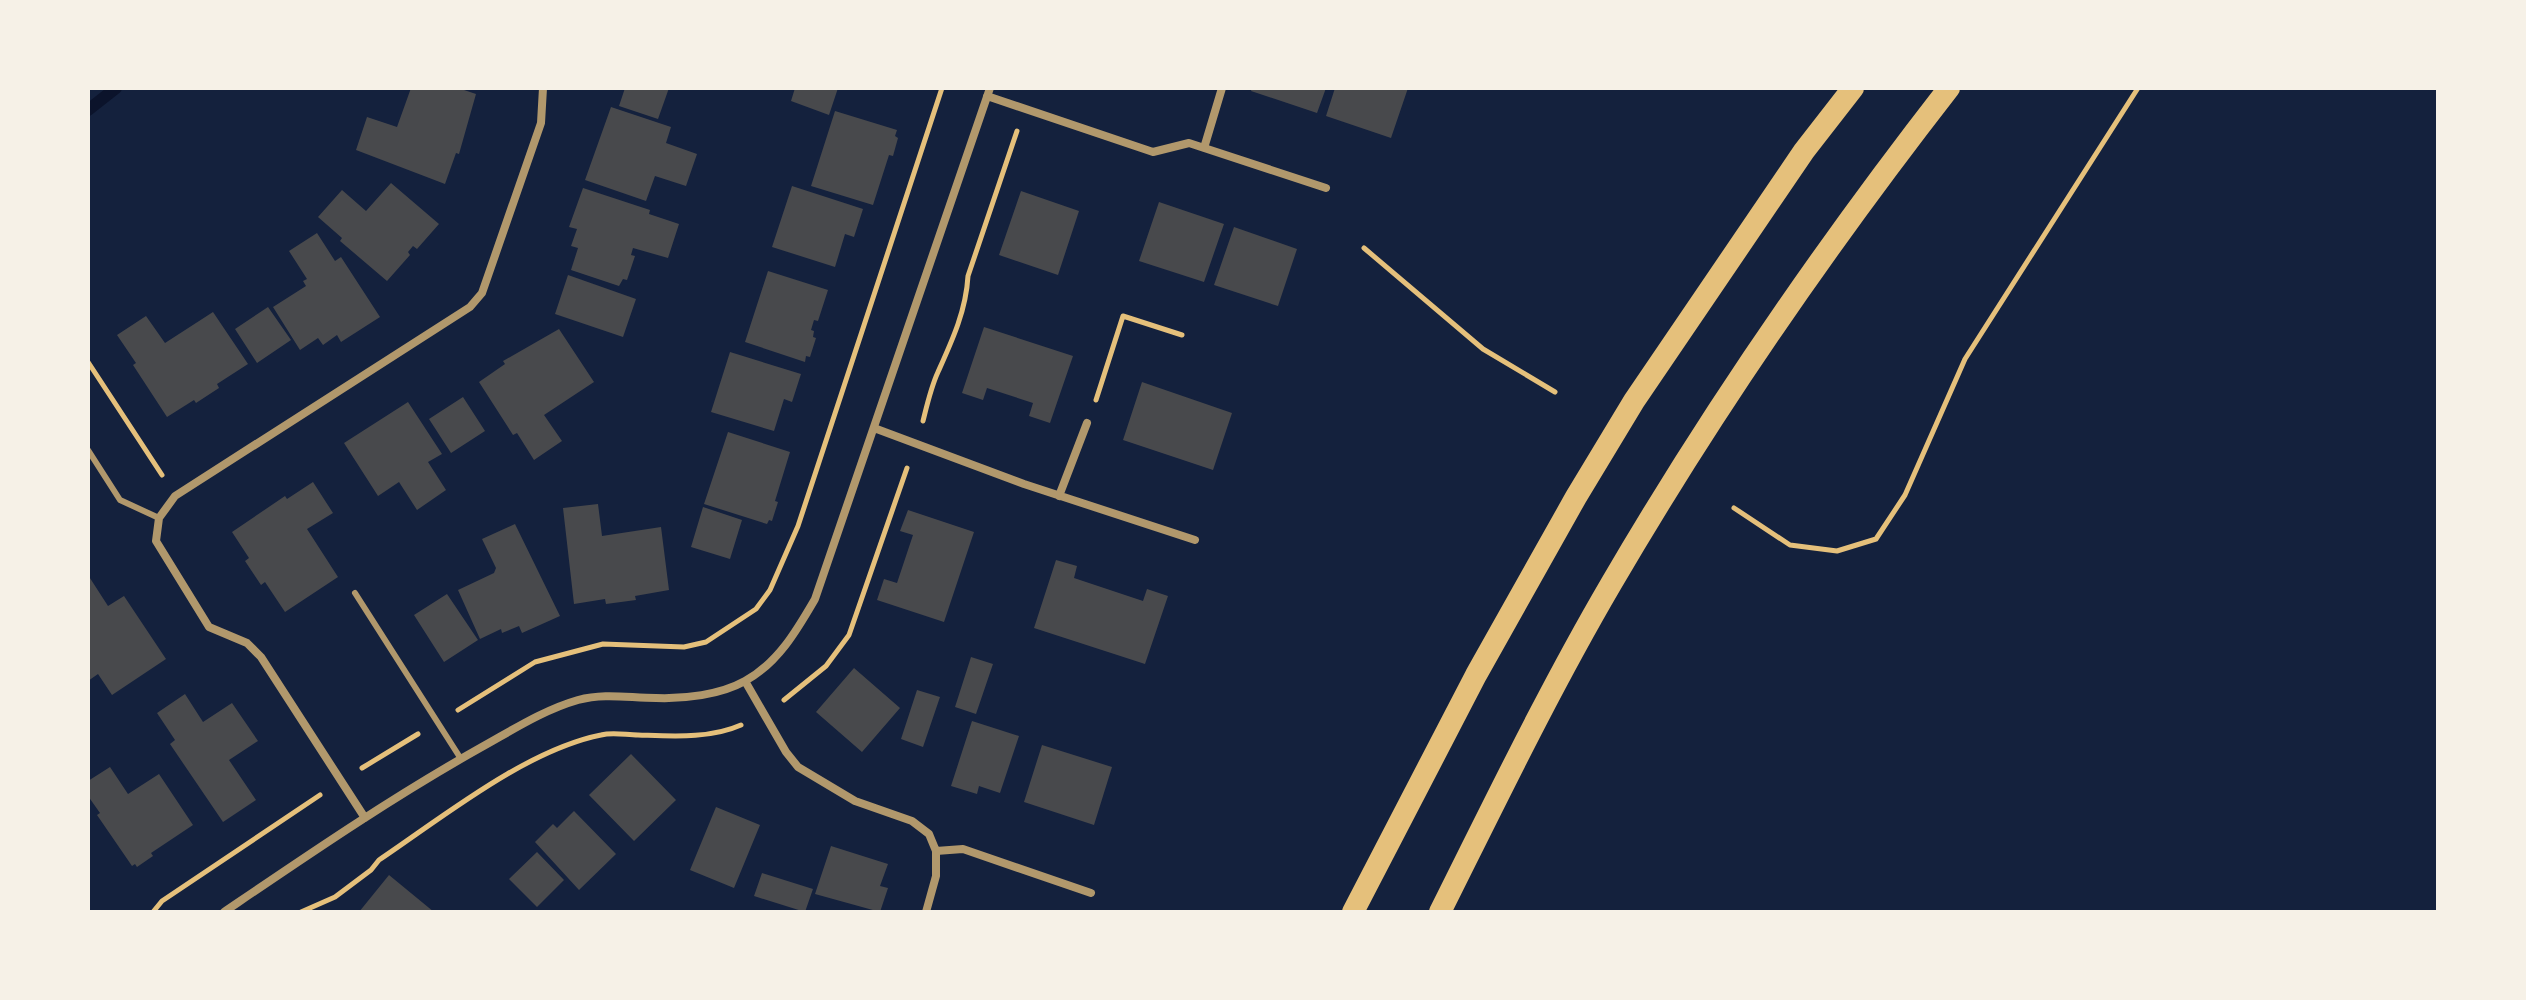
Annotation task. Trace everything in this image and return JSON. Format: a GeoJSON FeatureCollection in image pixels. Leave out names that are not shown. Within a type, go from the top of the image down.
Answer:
{"type":"FeatureCollection","features":[{"type":"Feature","properties":{"kind":"highway"},"geometry":{"type":"LineString","coordinates":[[1351,912],[1483,661],[1634,401],[1804,151],[1853,88]]}},
{"type":"Feature","properties":{"kind":"highway"},"geometry":{"type":"LineString","coordinates":[[1440,912],[1553,690],[1610,585],[1667,492],[1826,251],[1949,88]]}},
{"type":"Feature","properties":{"kind":"street"},"geometry":{"type":"LineString","coordinates":[[365,818],[261,657],[247,643],[209,627],[200,615],[156,541],[159,518],[175,496],[470,307],[482,293],[541,123],[543,88]]}},
{"type":"Feature","properties":{"kind":"street"},"geometry":{"type":"LineString","coordinates":[[1204,148],[1222,88]]}},
{"type":"Feature","properties":{"kind":"street"},"geometry":{"type":"LineString","coordinates":[[224,912],[365,818],[528,721],[576,701],[605,695],[658,698],[703,694],[745,681],[769,663],[794,637],[815,599],[989,92],[1024,109],[1153,152],[1189,143],[1326,188]]}},
{"type":"Feature","properties":{"kind":"street"},"geometry":{"type":"LineString","coordinates":[[1059,496],[1087,423]]}},
{"type":"Feature","properties":{"kind":"street"},"geometry":{"type":"LineString","coordinates":[[874,428],[1059,496],[1195,540]]}},
{"type":"Feature","properties":{"kind":"street"},"geometry":{"type":"LineString","coordinates":[[745,681],[798,767],[855,801],[912,821],[929,834],[936,851],[936,876],[926,912]]}},
{"type":"Feature","properties":{"kind":"street"},"geometry":{"type":"LineString","coordinates":[[936,851],[963,849],[1091,893]]}},
{"type":"Feature","properties":{"kind":"lane"},"geometry":{"type":"LineString","coordinates":[[88,450],[120,500],[159,518]]}},
{"type":"Feature","properties":{"kind":"lane"},"geometry":{"type":"LineString","coordinates":[[355,593],[461,759]]}},
{"type":"Feature","properties":{"kind":"path"},"geometry":{"type":"LineString","coordinates":[[153,912],[162,901],[341,782],[535,662],[603,644],[684,647],[706,642],[756,609],[770,590],[798,526],[942,88]]}},
{"type":"Feature","properties":{"kind":"path"},"geometry":{"type":"LineString","coordinates":[[1734,508],[1790,545],[1837,551],[1876,539],[1905,495],[1965,359],[2138,88]]}},
{"type":"Feature","properties":{"kind":"path"},"geometry":{"type":"LineString","coordinates":[[301,912],[335,897],[371,870],[379,860],[522,765],[567,744],[605,734],[671,736],[727,731],[764,714],[812,680],[826,666],[849,635],[937,373],[966,301],[968,276],[1024,109]]}},
{"type":"Feature","properties":{"kind":"path"},"geometry":{"type":"LineString","coordinates":[[1364,248],[1483,349],[1555,392]]}},
{"type":"Feature","properties":{"kind":"path"},"geometry":{"type":"LineString","coordinates":[[1087,423],[1123,316],[1182,335]]}},
{"type":"Feature","properties":{"kind":"path"},"geometry":{"type":"LineString","coordinates":[[88,362],[175,496]]}},
{"type":"Feature","properties":{"kind":"building"},"geometry":{"type":"Polygon","coordinates":[[[411,88],[458,88],[476,94],[459,154],[456,153],[445,184],[356,150],[367,117],[397,127],[411,88]]]}},
{"type":"Feature","properties":{"kind":"building"},"geometry":{"type":"Polygon","coordinates":[[[625,88],[669,88],[658,119],[619,106],[625,88]]]}},
{"type":"Feature","properties":{"kind":"building"},"geometry":{"type":"Polygon","coordinates":[[[795,88],[838,88],[829,115],[791,101],[795,88]]]}},
{"type":"Feature","properties":{"kind":"building"},"geometry":{"type":"Polygon","coordinates":[[[1252,88],[1326,88],[1317,113],[1251,91],[1252,88]]]}},
{"type":"Feature","properties":{"kind":"building"},"geometry":{"type":"Polygon","coordinates":[[[1335,88],[1408,88],[1391,138],[1326,116],[1335,88]]]}},
{"type":"Feature","properties":{"kind":"building"},"geometry":{"type":"Polygon","coordinates":[[[611,107],[671,127],[666,143],[697,154],[686,186],[655,176],[646,201],[585,180],[611,107]]]}},
{"type":"Feature","properties":{"kind":"building"},"geometry":{"type":"Polygon","coordinates":[[[835,111],[897,130],[893,156],[889,155],[873,205],[811,186],[835,111]]]}},
{"type":"Feature","properties":{"kind":"building"},"geometry":{"type":"Polygon","coordinates":[[[391,183],[439,224],[417,249],[413,246],[408,252],[410,255],[387,281],[340,241],[342,238],[318,217],[342,190],[366,211],[391,183]]]}},
{"type":"Feature","properties":{"kind":"building"},"geometry":{"type":"Polygon","coordinates":[[[792,186],[863,209],[854,237],[845,234],[835,267],[772,247],[792,186]]]}},
{"type":"Feature","properties":{"kind":"building"},"geometry":{"type":"Polygon","coordinates":[[[583,188],[650,210],[649,214],[679,224],[668,258],[633,248],[631,255],[635,256],[627,280],[623,279],[619,286],[571,270],[578,248],[571,246],[577,229],[569,227],[583,188]]]}},
{"type":"Feature","properties":{"kind":"building"},"geometry":{"type":"Polygon","coordinates":[[[1021,191],[1079,211],[1058,275],[999,255],[1021,191]]]}},
{"type":"Feature","properties":{"kind":"building"},"geometry":{"type":"Polygon","coordinates":[[[1159,202],[1224,224],[1204,282],[1139,261],[1159,202]]]}},
{"type":"Feature","properties":{"kind":"building"},"geometry":{"type":"Polygon","coordinates":[[[1234,227],[1297,249],[1278,306],[1214,285],[1234,227]]]}},
{"type":"Feature","properties":{"kind":"building"},"geometry":{"type":"Polygon","coordinates":[[[317,233],[335,261],[341,257],[380,317],[341,342],[337,335],[323,345],[318,338],[300,350],[273,307],[306,286],[303,281],[307,279],[289,251],[317,233]]]}},
{"type":"Feature","properties":{"kind":"building"},"geometry":{"type":"Polygon","coordinates":[[[768,271],[828,290],[818,321],[814,320],[811,330],[816,338],[810,357],[806,356],[805,362],[745,342],[768,271]]]}},
{"type":"Feature","properties":{"kind":"building"},"geometry":{"type":"Polygon","coordinates":[[[568,275],[636,299],[623,337],[555,314],[568,275]]]}},
{"type":"Feature","properties":{"kind":"building"},"geometry":{"type":"Polygon","coordinates":[[[268,307],[291,340],[257,363],[235,329],[268,307]]]}},
{"type":"Feature","properties":{"kind":"building"},"geometry":{"type":"Polygon","coordinates":[[[213,312],[248,364],[217,384],[219,388],[167,417],[117,335],[146,316],[165,343],[213,312]]]}},
{"type":"Feature","properties":{"kind":"building"},"geometry":{"type":"Polygon","coordinates":[[[984,327],[1073,356],[1050,423],[1029,416],[1033,403],[987,388],[983,400],[962,393],[984,327]]]}},
{"type":"Feature","properties":{"kind":"building"},"geometry":{"type":"Polygon","coordinates":[[[559,329],[594,382],[544,415],[562,441],[534,460],[517,433],[513,435],[479,382],[505,364],[503,361],[559,329]]]}},
{"type":"Feature","properties":{"kind":"building"},"geometry":{"type":"Polygon","coordinates":[[[730,352],[801,374],[792,402],[784,399],[774,431],[711,412],[730,352]]]}},
{"type":"Feature","properties":{"kind":"building"},"geometry":{"type":"Polygon","coordinates":[[[1142,382],[1232,413],[1213,470],[1123,440],[1142,382]]]}},
{"type":"Feature","properties":{"kind":"building"},"geometry":{"type":"Polygon","coordinates":[[[463,397],[485,431],[451,453],[429,419],[463,397]]]}},
{"type":"Feature","properties":{"kind":"building"},"geometry":{"type":"Polygon","coordinates":[[[408,402],[442,454],[428,462],[446,490],[417,510],[399,482],[378,496],[344,443],[408,402]]]}},
{"type":"Feature","properties":{"kind":"building"},"geometry":{"type":"Polygon","coordinates":[[[728,432],[790,452],[772,521],[769,520],[767,524],[704,504],[728,432]]]}},
{"type":"Feature","properties":{"kind":"building"},"geometry":{"type":"Polygon","coordinates":[[[313,482],[333,513],[307,529],[338,577],[285,612],[265,582],[261,585],[245,561],[249,558],[232,532],[285,496],[287,499],[313,482]]]}},
{"type":"Feature","properties":{"kind":"building"},"geometry":{"type":"Polygon","coordinates":[[[598,504],[602,536],[661,527],[669,590],[635,596],[636,600],[606,604],[605,599],[574,604],[563,508],[598,504]]]}},
{"type":"Feature","properties":{"kind":"building"},"geometry":{"type":"Polygon","coordinates":[[[703,507],[742,520],[730,559],[691,547],[703,507]]]}},
{"type":"Feature","properties":{"kind":"building"},"geometry":{"type":"Polygon","coordinates":[[[908,510],[974,532],[944,622],[877,600],[884,579],[897,583],[913,535],[900,531],[908,510]]]}},
{"type":"Feature","properties":{"kind":"building"},"geometry":{"type":"Polygon","coordinates":[[[515,524],[560,616],[522,633],[519,626],[502,633],[501,629],[480,639],[458,590],[494,573],[496,568],[482,539],[515,524]]]}},
{"type":"Feature","properties":{"kind":"building"},"geometry":{"type":"Polygon","coordinates":[[[1056,560],[1077,566],[1074,578],[1143,601],[1147,589],[1168,596],[1145,664],[1034,628],[1056,560]]]}},
{"type":"Feature","properties":{"kind":"building"},"geometry":{"type":"Polygon","coordinates":[[[88,575],[108,606],[124,596],[166,659],[112,695],[98,674],[88,681],[88,575]]]}},
{"type":"Feature","properties":{"kind":"building"},"geometry":{"type":"Polygon","coordinates":[[[447,594],[478,640],[444,662],[414,615],[447,594]]]}},
{"type":"Feature","properties":{"kind":"building"},"geometry":{"type":"Polygon","coordinates":[[[971,657],[993,664],[976,714],[955,707],[971,657]]]}},
{"type":"Feature","properties":{"kind":"building"},"geometry":{"type":"Polygon","coordinates":[[[854,668],[900,708],[862,752],[816,712],[854,668]]]}},
{"type":"Feature","properties":{"kind":"building"},"geometry":{"type":"Polygon","coordinates":[[[917,690],[940,697],[923,747],[901,739],[917,690]]]}},
{"type":"Feature","properties":{"kind":"building"},"geometry":{"type":"Polygon","coordinates":[[[185,694],[203,722],[232,703],[258,741],[229,760],[256,800],[223,822],[170,744],[175,740],[157,713],[185,694]]]}},
{"type":"Feature","properties":{"kind":"building"},"geometry":{"type":"Polygon","coordinates":[[[972,721],[1019,736],[1000,793],[979,786],[977,794],[951,786],[972,721]]]}},
{"type":"Feature","properties":{"kind":"building"},"geometry":{"type":"Polygon","coordinates":[[[1042,745],[1112,767],[1094,825],[1024,802],[1042,745]]]}},
{"type":"Feature","properties":{"kind":"building"},"geometry":{"type":"Polygon","coordinates":[[[631,754],[676,800],[634,841],[589,795],[631,754]]]}},
{"type":"Feature","properties":{"kind":"building"},"geometry":{"type":"Polygon","coordinates":[[[110,767],[128,794],[159,774],[193,825],[151,853],[153,856],[137,867],[135,864],[132,866],[97,815],[100,813],[88,796],[88,781],[110,767]]]}},
{"type":"Feature","properties":{"kind":"building"},"geometry":{"type":"Polygon","coordinates":[[[716,807],[760,825],[734,888],[690,870],[716,807]]]}},
{"type":"Feature","properties":{"kind":"building"},"geometry":{"type":"Polygon","coordinates":[[[574,811],[616,854],[579,890],[535,842],[553,824],[557,828],[574,811]]]}},
{"type":"Feature","properties":{"kind":"building"},"geometry":{"type":"Polygon","coordinates":[[[831,846],[888,864],[880,886],[888,888],[880,912],[815,894],[831,846]]]}},
{"type":"Feature","properties":{"kind":"building"},"geometry":{"type":"Polygon","coordinates":[[[537,852],[564,880],[537,907],[509,879],[537,852]]]}},
{"type":"Feature","properties":{"kind":"building"},"geometry":{"type":"Polygon","coordinates":[[[762,873],[813,889],[805,912],[754,896],[762,873]]]}},
{"type":"Feature","properties":{"kind":"building"},"geometry":{"type":"Polygon","coordinates":[[[389,875],[434,912],[359,912],[389,875]]]}},
{"type":"Feature","properties":{"kind":"waterway"},"geometry":{"type":"LineString","coordinates":[[88,110],[116,88]]}}]}
